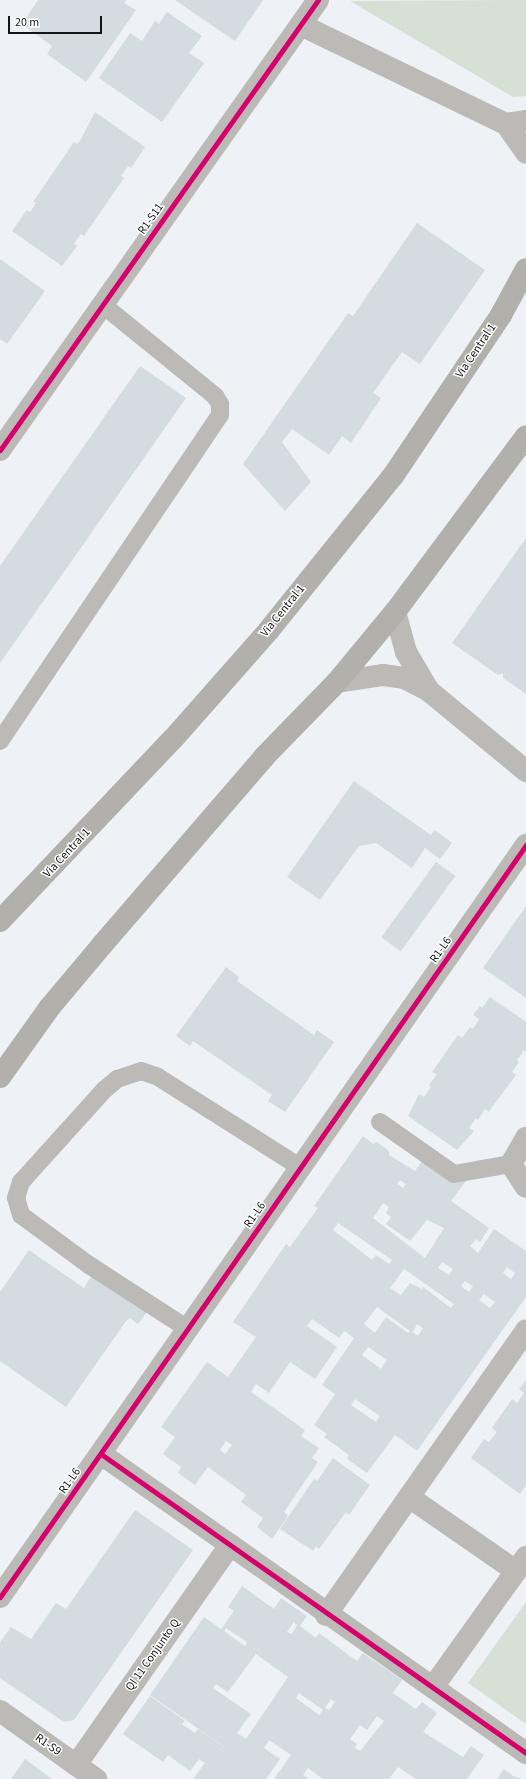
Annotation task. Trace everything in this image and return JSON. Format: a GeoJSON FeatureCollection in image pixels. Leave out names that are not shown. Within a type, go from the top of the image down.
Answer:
{"type":"FeatureCollection","features":[{"type":"Feature","properties":{"kind":"main road","name":"Via Central 1"},"geometry":{"type":"LineString","coordinates":[[0,921],[168,745],[284,612],[393,476],[501,315],[526,269]]}},
{"type":"Feature","properties":{"kind":"main road"},"geometry":{"type":"LineString","coordinates":[[0,1077],[50,1007],[264,757],[337,682],[395,612],[526,436]]}},
{"type":"Feature","properties":{"kind":"street","name":"R1-S11"},"geometry":{"type":"LineString","coordinates":[[0,450],[318,0]]}},
{"type":"Feature","properties":{"kind":"street"},"geometry":{"type":"LineString","coordinates":[[301,25],[516,122],[526,153]]}},
{"type":"Feature","properties":{"kind":"street"},"geometry":{"type":"LineString","coordinates":[[395,612],[406,652],[429,691]]}},
{"type":"Feature","properties":{"kind":"street"},"geometry":{"type":"LineString","coordinates":[[337,682],[383,675],[404,678],[429,691],[526,771]]}},
{"type":"Feature","properties":{"kind":"street","name":"R1-L6"},"geometry":{"type":"LineString","coordinates":[[0,1597],[526,845]]}},
{"type":"Feature","properties":{"kind":"street"},"geometry":{"type":"LineString","coordinates":[[526,1138],[512,1164],[526,1188]]}},
{"type":"Feature","properties":{"kind":"street"},"geometry":{"type":"LineString","coordinates":[[326,1615],[526,1330]]}},
{"type":"Feature","properties":{"kind":"street"},"geometry":{"type":"LineString","coordinates":[[101,1454],[326,1615],[433,1687],[526,1753]]}},
{"type":"Feature","properties":{"kind":"street"},"geometry":{"type":"LineString","coordinates":[[409,1497],[521,1564],[433,1687]]}},
{"type":"Feature","properties":{"kind":"street","name":"QI 11 Conjunto Q"},"geometry":{"type":"LineString","coordinates":[[76,1765],[230,1545]]}},
{"type":"Feature","properties":{"kind":"street","name":"R1-S9"},"geometry":{"type":"LineString","coordinates":[[0,1711],[96,1779]]}},
{"type":"Feature","properties":{"kind":"lane"},"geometry":{"type":"LineString","coordinates":[[0,741],[220,415],[220,404],[215,396],[103,305]]}},
{"type":"Feature","properties":{"kind":"lane"},"geometry":{"type":"LineString","coordinates":[[188,1329],[89,1265],[21,1215],[16,1198],[21,1182],[104,1090],[117,1079],[140,1071],[158,1077],[300,1167]]}},
{"type":"Feature","properties":{"kind":"lane"},"geometry":{"type":"LineString","coordinates":[[380,1122],[454,1174],[512,1164]]}},
{"type":"Feature","properties":{"kind":"shaded area"},"geometry":{"type":"Polygon","coordinates":[[[526,0],[526,96],[513,97],[350,1],[526,0]]]}},
{"type":"Feature","properties":{"kind":"shaded area"},"geometry":{"type":"Polygon","coordinates":[[[526,1602],[526,1724],[468,1683],[526,1602]]]}},
{"type":"Feature","properties":{"kind":"building"},"geometry":{"type":"Polygon","coordinates":[[[38,0],[126,0],[124,3],[136,10],[86,82],[47,54],[52,46],[22,24],[38,0]]]}},
{"type":"Feature","properties":{"kind":"building"},"geometry":{"type":"Polygon","coordinates":[[[175,0],[263,0],[235,41],[175,0]]]}},
{"type":"Feature","properties":{"kind":"building"},"geometry":{"type":"Polygon","coordinates":[[[167,12],[202,36],[189,53],[204,63],[162,122],[99,78],[130,33],[142,41],[155,21],[159,24],[167,12]]]}},
{"type":"Feature","properties":{"kind":"building"},"geometry":{"type":"Polygon","coordinates":[[[95,112],[145,147],[131,168],[128,166],[121,176],[124,178],[84,236],[81,234],[74,244],[77,246],[62,266],[12,231],[27,210],[30,212],[36,203],[33,202],[74,142],[77,144],[80,141],[95,112]]]}},
{"type":"Feature","properties":{"kind":"building"},"geometry":{"type":"Polygon","coordinates":[[[417,223],[485,270],[420,364],[402,352],[373,393],[381,398],[351,443],[342,436],[329,455],[292,429],[282,442],[311,482],[285,511],[243,464],[348,313],[353,316],[417,223]]]}},
{"type":"Feature","properties":{"kind":"building"},"geometry":{"type":"Polygon","coordinates":[[[0,259],[45,291],[7,344],[0,339],[0,259]]]}},
{"type":"Feature","properties":{"kind":"building"},"geometry":{"type":"Polygon","coordinates":[[[140,366],[186,398],[0,663],[0,566],[140,366]]]}},
{"type":"Feature","properties":{"kind":"building"},"geometry":{"type":"Polygon","coordinates":[[[526,538],[526,694],[503,678],[503,673],[498,675],[452,643],[526,538]]]}},
{"type":"Feature","properties":{"kind":"building"},"geometry":{"type":"Polygon","coordinates":[[[354,781],[431,835],[435,830],[452,843],[440,859],[425,848],[412,868],[376,843],[359,846],[320,900],[287,877],[354,781]]]}},
{"type":"Feature","properties":{"kind":"building"},"geometry":{"type":"Polygon","coordinates":[[[436,862],[455,876],[401,951],[381,937],[436,862]]]}},
{"type":"Feature","properties":{"kind":"building"},"geometry":{"type":"Polygon","coordinates":[[[526,906],[526,998],[483,968],[526,906]]]}},
{"type":"Feature","properties":{"kind":"building"},"geometry":{"type":"Polygon","coordinates":[[[226,967],[239,977],[237,981],[314,1035],[317,1030],[334,1042],[285,1112],[268,1101],[272,1095],[193,1041],[190,1046],[176,1036],[226,967]]]}},
{"type":"Feature","properties":{"kind":"building"},"geometry":{"type":"Polygon","coordinates":[[[490,997],[526,1022],[526,1052],[524,1050],[517,1060],[519,1062],[512,1072],[516,1075],[489,1112],[485,1109],[478,1120],[476,1118],[469,1128],[474,1131],[457,1150],[408,1116],[419,1094],[424,1097],[431,1087],[429,1085],[437,1074],[432,1072],[458,1035],[462,1038],[470,1027],[473,1029],[479,1019],[473,1015],[480,1006],[482,1008],[490,997]]]}},
{"type":"Feature","properties":{"kind":"building"},"geometry":{"type":"Polygon","coordinates":[[[363,1136],[373,1144],[377,1142],[389,1151],[389,1155],[415,1171],[427,1154],[466,1181],[451,1201],[489,1228],[480,1242],[476,1239],[470,1246],[478,1253],[494,1229],[526,1251],[526,1297],[417,1451],[395,1435],[367,1473],[347,1459],[349,1455],[324,1437],[327,1434],[314,1425],[335,1394],[322,1385],[354,1338],[344,1331],[339,1338],[312,1319],[307,1326],[337,1347],[315,1379],[290,1362],[269,1393],[256,1384],[251,1392],[305,1430],[301,1436],[319,1448],[312,1458],[318,1462],[284,1512],[288,1516],[272,1539],[257,1527],[263,1518],[241,1502],[246,1495],[208,1467],[195,1485],[178,1473],[181,1467],[163,1454],[175,1437],[161,1427],[207,1362],[228,1377],[256,1337],[233,1322],[286,1244],[290,1247],[318,1208],[314,1206],[363,1136]],[[400,1180],[397,1184],[403,1188],[406,1184],[400,1180]],[[383,1203],[373,1218],[425,1258],[444,1228],[427,1220],[410,1241],[386,1224],[391,1217],[386,1213],[389,1207],[383,1203]],[[338,1223],[333,1230],[372,1260],[376,1255],[389,1264],[392,1260],[338,1223]],[[442,1262],[438,1268],[449,1275],[453,1269],[442,1262]],[[507,1267],[503,1273],[511,1279],[515,1273],[507,1267]],[[404,1269],[390,1288],[401,1295],[410,1283],[422,1289],[423,1287],[451,1308],[454,1304],[404,1269]],[[465,1281],[461,1286],[469,1292],[473,1286],[465,1281]],[[484,1294],[479,1300],[490,1308],[495,1302],[484,1294]],[[377,1307],[364,1324],[375,1333],[386,1317],[408,1333],[410,1331],[377,1307]],[[417,1324],[413,1332],[418,1336],[423,1328],[417,1324]],[[368,1347],[362,1355],[381,1369],[387,1360],[368,1347]],[[355,1399],[351,1405],[376,1422],[380,1416],[355,1399]],[[226,1441],[220,1450],[225,1454],[232,1445],[226,1441]]]}},
{"type":"Feature","properties":{"kind":"building"},"geometry":{"type":"Polygon","coordinates":[[[29,1250],[84,1288],[92,1275],[147,1312],[138,1324],[130,1318],[126,1321],[66,1407],[0,1361],[0,1292],[29,1250]]]}},
{"type":"Feature","properties":{"kind":"building"},"geometry":{"type":"Polygon","coordinates":[[[526,1380],[526,1485],[520,1494],[471,1458],[484,1439],[489,1442],[497,1432],[492,1428],[512,1399],[517,1403],[524,1393],[519,1389],[526,1380]]]}},
{"type":"Feature","properties":{"kind":"building"},"geometry":{"type":"Polygon","coordinates":[[[333,1458],[370,1485],[349,1515],[346,1512],[319,1549],[316,1546],[313,1551],[280,1529],[314,1479],[317,1481],[333,1458]]]}},
{"type":"Feature","properties":{"kind":"building"},"geometry":{"type":"Polygon","coordinates":[[[135,1510],[193,1550],[74,1720],[64,1722],[0,1678],[0,1642],[11,1627],[31,1639],[56,1603],[66,1609],[135,1510]]]}},
{"type":"Feature","properties":{"kind":"building"},"geometry":{"type":"Polygon","coordinates":[[[242,1586],[274,1609],[281,1598],[307,1616],[300,1626],[316,1638],[319,1633],[357,1661],[363,1653],[402,1680],[393,1693],[416,1709],[422,1702],[437,1713],[423,1732],[463,1757],[471,1746],[484,1755],[467,1779],[416,1779],[398,1767],[389,1779],[323,1779],[308,1768],[303,1775],[309,1779],[274,1779],[291,1755],[269,1740],[264,1748],[280,1759],[266,1779],[193,1779],[205,1763],[199,1759],[190,1771],[168,1755],[163,1762],[123,1734],[150,1696],[185,1721],[182,1724],[195,1733],[198,1729],[228,1750],[150,1695],[204,1617],[221,1629],[234,1611],[228,1607],[242,1586]],[[294,1622],[287,1632],[292,1634],[297,1625],[294,1622]],[[226,1628],[224,1631],[245,1646],[247,1642],[226,1628]],[[256,1654],[228,1692],[216,1684],[213,1688],[251,1714],[237,1733],[246,1739],[288,1677],[256,1654]],[[299,1693],[296,1698],[319,1715],[323,1710],[299,1693]],[[331,1699],[325,1708],[329,1710],[335,1702],[331,1699]],[[377,1716],[367,1730],[360,1725],[350,1739],[357,1744],[355,1748],[360,1751],[384,1721],[377,1716]]]}},
{"type":"Feature","properties":{"kind":"building"},"geometry":{"type":"Polygon","coordinates":[[[25,1759],[52,1779],[11,1779],[25,1759]]]}},
{"type":"Feature","properties":{"kind":"building"},"geometry":{"type":"Polygon","coordinates":[[[504,1769],[513,1776],[522,1779],[497,1779],[504,1769]]]}},
{"type":"Feature","properties":{"kind":"cycle path"},"geometry":{"type":"LineString","coordinates":[[0,450],[318,0]]}},
{"type":"Feature","properties":{"kind":"cycle path"},"geometry":{"type":"LineString","coordinates":[[0,1597],[526,845]]}},
{"type":"Feature","properties":{"kind":"cycle path"},"geometry":{"type":"LineString","coordinates":[[101,1454],[526,1753]]}}]}
